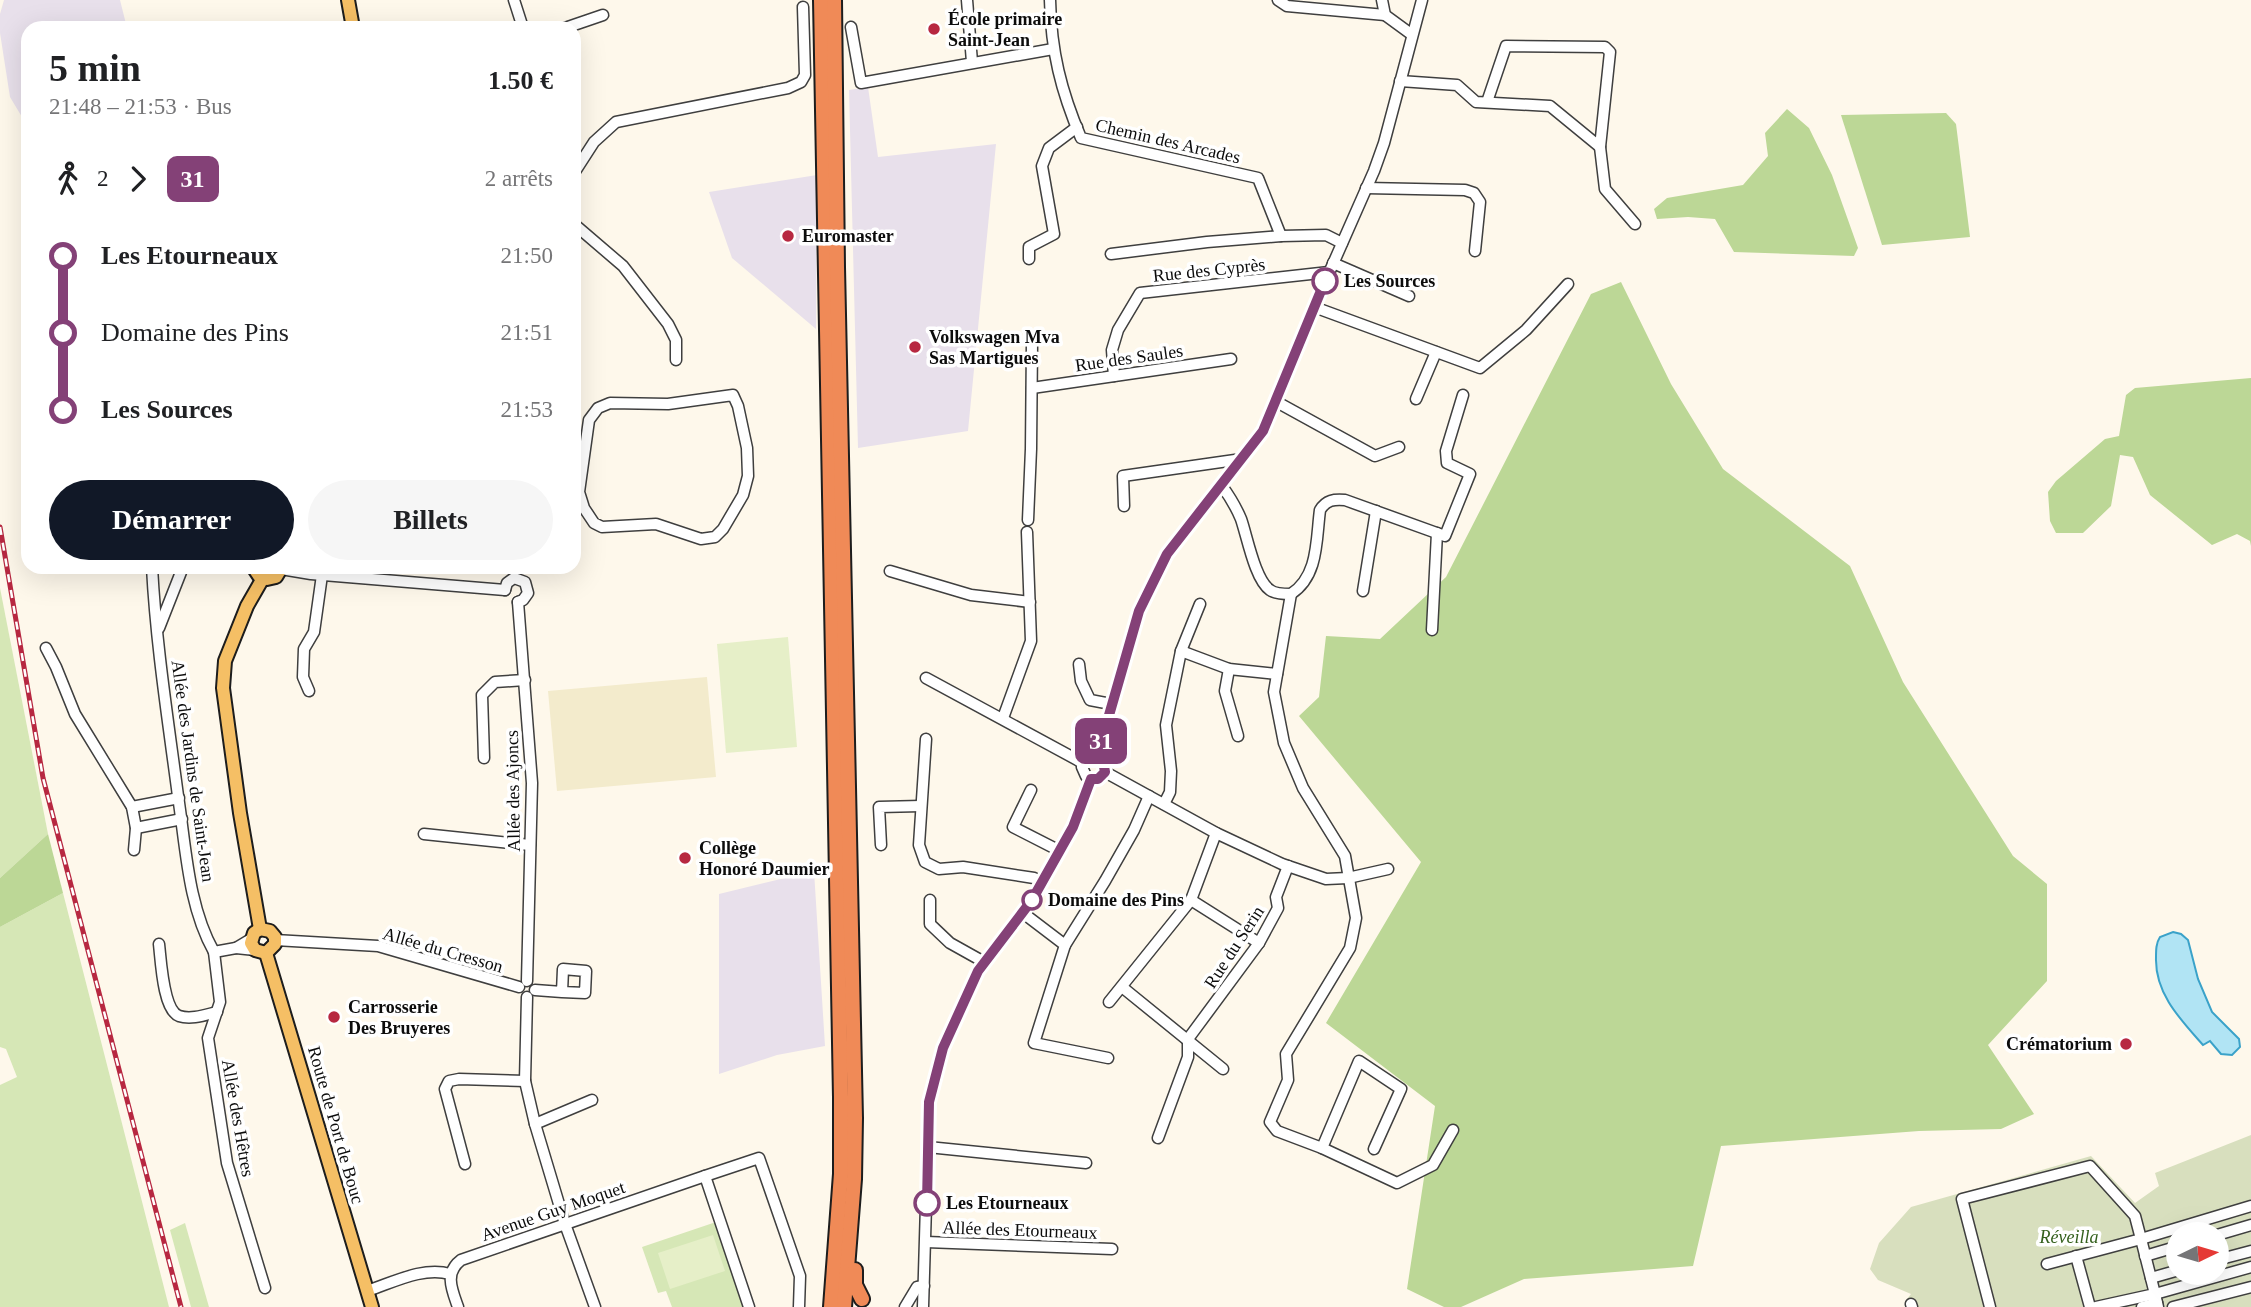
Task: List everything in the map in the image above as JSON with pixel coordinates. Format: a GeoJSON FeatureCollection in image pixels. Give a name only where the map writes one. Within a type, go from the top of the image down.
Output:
{"type":"FeatureCollection","features":[{"type":"Feature","properties":{"kind":"highway"},"geometry":{"type":"LineString","coordinates":[[821,0],[841,1097],[841,1174],[831,1307]]}},
{"type":"Feature","properties":{"kind":"highway"},"geometry":{"type":"LineString","coordinates":[[834,0],[837,295],[855,1118],[854,1179],[844,1307]]}},
{"type":"Feature","properties":{"kind":"highway"},"geometry":{"type":"LineString","coordinates":[[854,1179],[857,1199],[855,1285],[867,1303]]}},
{"type":"Feature","properties":{"kind":"main road"},"geometry":{"type":"LineString","coordinates":[[348,0],[352,21]]}},
{"type":"Feature","properties":{"kind":"main road"},"geometry":{"type":"LineString","coordinates":[[257,574],[263,578],[276,577],[278,574]]}},
{"type":"Feature","properties":{"kind":"main road","name":"Route de Port de Bouc"},"geometry":{"type":"LineString","coordinates":[[263,578],[247,606],[225,661],[223,688],[258,943],[372,1307]]}},
{"type":"Feature","properties":{"kind":"main road"},"geometry":{"type":"LineString","coordinates":[[270,931],[275,940],[273,948],[258,943],[270,931]]}},
{"type":"Feature","properties":{"kind":"street"},"geometry":{"type":"LineString","coordinates":[[514,0],[521,21]]}},
{"type":"Feature","properties":{"kind":"street"},"geometry":{"type":"LineString","coordinates":[[967,0],[972,62]]}},
{"type":"Feature","properties":{"kind":"street","name":"Chemin des Arcades"},"geometry":{"type":"LineString","coordinates":[[1050,0],[1053,49],[1066,100],[1082,138],[1258,178],[1281,236]]}},
{"type":"Feature","properties":{"kind":"street"},"geometry":{"type":"LineString","coordinates":[[1278,0],[1287,6],[1385,15],[1411,34]]}},
{"type":"Feature","properties":{"kind":"street"},"geometry":{"type":"LineString","coordinates":[[1382,0],[1385,15]]}},
{"type":"Feature","properties":{"kind":"street"},"geometry":{"type":"LineString","coordinates":[[1097,757],[1139,611],[1167,554],[1263,431],[1384,143],[1422,0]]}},
{"type":"Feature","properties":{"kind":"street"},"geometry":{"type":"LineString","coordinates":[[581,162],[594,142],[616,122],[788,88],[801,82],[805,75],[803,7]]}},
{"type":"Feature","properties":{"kind":"street"},"geometry":{"type":"LineString","coordinates":[[581,23],[603,15]]}},
{"type":"Feature","properties":{"kind":"street"},"geometry":{"type":"LineString","coordinates":[[851,27],[862,83],[1053,49]]}},
{"type":"Feature","properties":{"kind":"street"},"geometry":{"type":"LineString","coordinates":[[1487,102],[1506,46],[1605,47],[1610,52],[1600,147],[1605,188],[1635,224]]}},
{"type":"Feature","properties":{"kind":"street"},"geometry":{"type":"LineString","coordinates":[[1400,81],[1457,85],[1476,102],[1550,106],[1600,147]]}},
{"type":"Feature","properties":{"kind":"street"},"geometry":{"type":"LineString","coordinates":[[1028,259],[1029,247],[1054,234],[1042,166],[1049,148],[1077,127]]}},
{"type":"Feature","properties":{"kind":"street"},"geometry":{"type":"LineString","coordinates":[[1366,188],[1465,190],[1474,193],[1480,202],[1475,251]]}},
{"type":"Feature","properties":{"kind":"street"},"geometry":{"type":"LineString","coordinates":[[581,230],[623,266],[668,324],[676,340],[676,360]]}},
{"type":"Feature","properties":{"kind":"street"},"geometry":{"type":"LineString","coordinates":[[1111,254],[1281,236],[1326,235],[1342,243]]}},
{"type":"Feature","properties":{"kind":"street"},"geometry":{"type":"LineString","coordinates":[[1331,268],[1409,296]]}},
{"type":"Feature","properties":{"kind":"street","name":"Rue des Cyprès"},"geometry":{"type":"LineString","coordinates":[[1114,376],[1112,350],[1118,330],[1140,293],[1331,268]]}},
{"type":"Feature","properties":{"kind":"street"},"geometry":{"type":"LineString","coordinates":[[1314,307],[1480,368],[1527,330],[1568,284]]}},
{"type":"Feature","properties":{"kind":"street"},"geometry":{"type":"LineString","coordinates":[[1028,520],[1031,342]]}},
{"type":"Feature","properties":{"kind":"street"},"geometry":{"type":"LineString","coordinates":[[1416,399],[1436,352]]}},
{"type":"Feature","properties":{"kind":"street","name":"Rue des Saules"},"geometry":{"type":"LineString","coordinates":[[1031,388],[1231,359]]}},
{"type":"Feature","properties":{"kind":"street"},"geometry":{"type":"LineString","coordinates":[[581,468],[589,420],[598,408],[610,402],[668,404],[733,395],[738,405],[747,448],[748,476],[743,495],[723,529],[715,537],[701,539],[656,524],[602,527],[594,523],[581,501]]}},
{"type":"Feature","properties":{"kind":"street"},"geometry":{"type":"LineString","coordinates":[[1432,630],[1441,534],[1471,474],[1447,463],[1446,451],[1463,395]]}},
{"type":"Feature","properties":{"kind":"street"},"geometry":{"type":"LineString","coordinates":[[1275,401],[1376,456],[1399,447]]}},
{"type":"Feature","properties":{"kind":"street"},"geometry":{"type":"LineString","coordinates":[[1124,506],[1123,475],[1242,459]]}},
{"type":"Feature","properties":{"kind":"street"},"geometry":{"type":"LineString","coordinates":[[1222,486],[1237,510],[1261,579],[1270,591],[1291,594]]}},
{"type":"Feature","properties":{"kind":"street"},"geometry":{"type":"LineString","coordinates":[[1441,534],[1345,500],[1334,499],[1324,503],[1320,510],[1313,564],[1307,579],[1291,594],[1274,692],[1284,743],[1303,788],[1345,856],[1356,918],[1350,947],[1286,1054],[1288,1080],[1270,1122],[1277,1131],[1397,1182],[1433,1165],[1453,1130]]}},
{"type":"Feature","properties":{"kind":"street"},"geometry":{"type":"LineString","coordinates":[[1363,591],[1376,511]]}},
{"type":"Feature","properties":{"kind":"street"},"geometry":{"type":"LineString","coordinates":[[1003,718],[1031,641],[1027,532]]}},
{"type":"Feature","properties":{"kind":"street"},"geometry":{"type":"LineString","coordinates":[[890,570],[971,595],[1030,601]]}},
{"type":"Feature","properties":{"kind":"street","name":"Allée des Jardins de Saint-Jean"},"geometry":{"type":"LineString","coordinates":[[153,574],[181,819],[202,930],[214,952]]}},
{"type":"Feature","properties":{"kind":"street"},"geometry":{"type":"LineString","coordinates":[[158,630],[180,574]]}},
{"type":"Feature","properties":{"kind":"street"},"geometry":{"type":"LineString","coordinates":[[316,574],[505,590]]}},
{"type":"Feature","properties":{"kind":"street"},"geometry":{"type":"LineString","coordinates":[[309,691],[303,677],[304,649],[314,632],[322,575]]}},
{"type":"Feature","properties":{"kind":"street"},"geometry":{"type":"LineString","coordinates":[[516,578],[525,582],[528,589],[526,597],[518,602],[509,599],[505,590],[507,583],[516,578]]}},
{"type":"Feature","properties":{"kind":"street","name":"Allée des Ajoncs"},"geometry":{"type":"LineString","coordinates":[[518,602],[532,783],[523,984]]}},
{"type":"Feature","properties":{"kind":"street"},"geometry":{"type":"LineString","coordinates":[[1164,804],[1170,792],[1171,771],[1166,724],[1181,651],[1200,604]]}},
{"type":"Feature","properties":{"kind":"street"},"geometry":{"type":"LineString","coordinates":[[46,648],[75,714],[132,807],[136,828],[134,850]]}},
{"type":"Feature","properties":{"kind":"street"},"geometry":{"type":"LineString","coordinates":[[1181,651],[1229,669],[1277,674]]}},
{"type":"Feature","properties":{"kind":"street"},"geometry":{"type":"LineString","coordinates":[[1079,664],[1081,681],[1090,700],[1111,704]]}},
{"type":"Feature","properties":{"kind":"street"},"geometry":{"type":"LineString","coordinates":[[1229,669],[1225,691],[1238,736]]}},
{"type":"Feature","properties":{"kind":"street"},"geometry":{"type":"LineString","coordinates":[[926,678],[1083,763]]}},
{"type":"Feature","properties":{"kind":"street"},"geometry":{"type":"LineString","coordinates":[[484,758],[482,695],[495,682],[525,680]]}},
{"type":"Feature","properties":{"kind":"street"},"geometry":{"type":"LineString","coordinates":[[926,739],[919,845],[925,862],[939,869],[971,868],[1034,878],[1042,882]]}},
{"type":"Feature","properties":{"kind":"street"},"geometry":{"type":"LineString","coordinates":[[1083,763],[1091,757],[1097,757],[1103,761],[1105,772]]}},
{"type":"Feature","properties":{"kind":"street"},"geometry":{"type":"LineString","coordinates":[[1083,763],[1084,773],[1091,779],[1098,779],[1105,772]]}},
{"type":"Feature","properties":{"kind":"street"},"geometry":{"type":"LineString","coordinates":[[1105,772],[1216,833],[1288,866],[1326,879],[1348,878],[1388,869]]}},
{"type":"Feature","properties":{"kind":"street"},"geometry":{"type":"LineString","coordinates":[[923,1307],[929,1102],[943,1048],[978,971],[1023,913],[1060,851],[1073,827],[1091,779]]}},
{"type":"Feature","properties":{"kind":"street"},"geometry":{"type":"LineString","coordinates":[[1031,790],[1013,827],[1060,851]]}},
{"type":"Feature","properties":{"kind":"street"},"geometry":{"type":"LineString","coordinates":[[1108,1058],[1034,1042],[1065,945],[1134,830],[1149,796]]}},
{"type":"Feature","properties":{"kind":"street"},"geometry":{"type":"LineString","coordinates":[[132,807],[178,798]]}},
{"type":"Feature","properties":{"kind":"street"},"geometry":{"type":"LineString","coordinates":[[881,845],[879,807],[921,806]]}},
{"type":"Feature","properties":{"kind":"street"},"geometry":{"type":"LineString","coordinates":[[136,828],[181,819]]}},
{"type":"Feature","properties":{"kind":"street"},"geometry":{"type":"LineString","coordinates":[[1109,1002],[1191,900],[1216,833]]}},
{"type":"Feature","properties":{"kind":"street"},"geometry":{"type":"LineString","coordinates":[[424,834],[530,845]]}},
{"type":"Feature","properties":{"kind":"street","name":"Rue du Serin"},"geometry":{"type":"LineString","coordinates":[[1188,1039],[1259,943],[1278,908],[1276,897],[1288,866]]}},
{"type":"Feature","properties":{"kind":"street"},"geometry":{"type":"LineString","coordinates":[[930,900],[930,924],[950,943],[985,961]]}},
{"type":"Feature","properties":{"kind":"street"},"geometry":{"type":"LineString","coordinates":[[1191,900],[1259,943]]}},
{"type":"Feature","properties":{"kind":"street"},"geometry":{"type":"LineString","coordinates":[[1023,913],[1065,945]]}},
{"type":"Feature","properties":{"kind":"street","name":"Allée du Cresson"},"geometry":{"type":"LineString","coordinates":[[275,940],[377,946],[523,984]]}},
{"type":"Feature","properties":{"kind":"street"},"geometry":{"type":"LineString","coordinates":[[214,952],[258,943]]}},
{"type":"Feature","properties":{"kind":"street"},"geometry":{"type":"LineString","coordinates":[[159,944],[167,1002],[172,1012],[191,1017],[217,1012]]}},
{"type":"Feature","properties":{"kind":"street","name":"Allée des Hêtres"},"geometry":{"type":"LineString","coordinates":[[214,952],[220,1002],[208,1038],[227,1163],[265,1288]]}},
{"type":"Feature","properties":{"kind":"street"},"geometry":{"type":"LineString","coordinates":[[562,992],[531,993],[520,994],[523,984],[534,985],[531,993],[525,1081],[565,1224],[595,1307]]}},
{"type":"Feature","properties":{"kind":"street"},"geometry":{"type":"LineString","coordinates":[[1122,987],[1223,1069]]}},
{"type":"Feature","properties":{"kind":"street"},"geometry":{"type":"LineString","coordinates":[[1158,1138],[1188,1057],[1188,1039]]}},
{"type":"Feature","properties":{"kind":"street"},"geometry":{"type":"LineString","coordinates":[[1322,1148],[1359,1061],[1401,1088],[1374,1149]]}},
{"type":"Feature","properties":{"kind":"street"},"geometry":{"type":"LineString","coordinates":[[465,1164],[445,1089],[449,1081],[525,1081]]}},
{"type":"Feature","properties":{"kind":"street"},"geometry":{"type":"LineString","coordinates":[[535,1124],[592,1100]]}},
{"type":"Feature","properties":{"kind":"street"},"geometry":{"type":"LineString","coordinates":[[928,1147],[1086,1163]]}},
{"type":"Feature","properties":{"kind":"street","name":"Avenue Guy Moquet"},"geometry":{"type":"LineString","coordinates":[[450,1274],[454,1265],[461,1260],[759,1158],[800,1276],[799,1307]]}},
{"type":"Feature","properties":{"kind":"street"},"geometry":{"type":"LineString","coordinates":[[1990,1307],[1962,1199],[2090,1166],[2135,1216],[2156,1302]]}},
{"type":"Feature","properties":{"kind":"street"},"geometry":{"type":"LineString","coordinates":[[705,1176],[749,1307]]}},
{"type":"Feature","properties":{"kind":"street"},"geometry":{"type":"LineString","coordinates":[[2047,1264],[2251,1206]]}},
{"type":"Feature","properties":{"kind":"street"},"geometry":{"type":"LineString","coordinates":[[2230,1231],[2251,1225]]}},
{"type":"Feature","properties":{"kind":"street","name":"Allée des Etourneaux"},"geometry":{"type":"LineString","coordinates":[[926,1242],[1112,1249]]}},
{"type":"Feature","properties":{"kind":"street"},"geometry":{"type":"LineString","coordinates":[[2146,1256],[2166,1250]]}},
{"type":"Feature","properties":{"kind":"street"},"geometry":{"type":"LineString","coordinates":[[2230,1257],[2251,1251]]}},
{"type":"Feature","properties":{"kind":"street"},"geometry":{"type":"LineString","coordinates":[[2076,1256],[2090,1307]]}},
{"type":"Feature","properties":{"kind":"street"},"geometry":{"type":"LineString","coordinates":[[2142,1307],[2251,1267]]}},
{"type":"Feature","properties":{"kind":"street"},"geometry":{"type":"LineString","coordinates":[[367,1291],[424,1272],[441,1272],[450,1274],[458,1307]]}},
{"type":"Feature","properties":{"kind":"street"},"geometry":{"type":"LineString","coordinates":[[2151,1278],[2166,1274]]}},
{"type":"Feature","properties":{"kind":"street"},"geometry":{"type":"LineString","coordinates":[[905,1307],[917,1287],[924,1286]]}},
{"type":"Feature","properties":{"kind":"street"},"geometry":{"type":"LineString","coordinates":[[2173,1307],[2251,1287]]}},
{"type":"Feature","properties":{"kind":"street"},"geometry":{"type":"LineString","coordinates":[[2096,1307],[2156,1302]]}},
{"type":"Feature","properties":{"kind":"shaded area"},"geometry":{"type":"Polygon","coordinates":[[[4,0],[120,0],[125,21],[21,21],[21,115],[10,97],[0,33],[0,14],[4,0]]]}},
{"type":"Feature","properties":{"kind":"shaded area"},"geometry":{"type":"Polygon","coordinates":[[[868,87],[878,157],[996,144],[968,431],[858,448],[849,90],[868,87]]]}},
{"type":"Feature","properties":{"kind":"shaded area"},"geometry":{"type":"Polygon","coordinates":[[[817,175],[816,329],[732,258],[709,192],[817,175]]]}},
{"type":"Feature","properties":{"kind":"shaded area"},"geometry":{"type":"Polygon","coordinates":[[[707,677],[716,777],[557,791],[548,691],[707,677]]]}},
{"type":"Feature","properties":{"kind":"shaded area"},"geometry":{"type":"Polygon","coordinates":[[[814,871],[825,1046],[777,1055],[719,1074],[719,894],[814,871]]]}},
{"type":"Feature","properties":{"kind":"green space"},"geometry":{"type":"Polygon","coordinates":[[[1787,109],[1809,128],[1832,175],[1858,248],[1854,256],[1734,252],[1715,219],[1657,219],[1654,209],[1667,198],[1743,185],[1768,156],[1765,133],[1787,109]]]}},
{"type":"Feature","properties":{"kind":"green space"},"geometry":{"type":"Polygon","coordinates":[[[1946,113],[1956,124],[1970,237],[1882,245],[1841,115],[1946,113]]]}},
{"type":"Feature","properties":{"kind":"green space"},"geometry":{"type":"Polygon","coordinates":[[[1621,282],[1671,384],[1723,469],[1850,566],[1903,682],[2013,856],[2047,884],[2047,981],[1988,1045],[2034,1114],[2001,1129],[1919,1131],[1721,1146],[1693,1266],[1524,1279],[1461,1307],[1444,1307],[1407,1289],[1435,1106],[1326,1023],[1421,862],[1299,716],[1319,697],[1326,636],[1380,639],[1446,577],[1591,294],[1621,282]]]}},
{"type":"Feature","properties":{"kind":"green space"},"geometry":{"type":"Polygon","coordinates":[[[2251,378],[2251,546],[2250,541],[2237,534],[2212,545],[2150,495],[2133,457],[2120,455],[2111,506],[2083,533],[2056,533],[2050,521],[2048,492],[2056,481],[2105,439],[2119,436],[2126,395],[2135,388],[2251,378]]]}},
{"type":"Feature","properties":{"kind":"green space"},"geometry":{"type":"Polygon","coordinates":[[[0,588],[48,834],[0,878],[0,588]]]}},
{"type":"Feature","properties":{"kind":"green space"},"geometry":{"type":"Polygon","coordinates":[[[788,637],[797,747],[726,753],[717,644],[788,637]]]}},
{"type":"Feature","properties":{"kind":"green space"},"geometry":{"type":"Polygon","coordinates":[[[48,834],[63,893],[0,927],[0,878],[48,834]]]}},
{"type":"Feature","properties":{"kind":"green space"},"geometry":{"type":"Polygon","coordinates":[[[63,893],[169,1307],[0,1307],[0,1085],[17,1077],[6,1049],[0,1047],[0,927],[63,893]]]}},
{"type":"Feature","properties":{"kind":"green space","name":"Réveilla"},"geometry":{"type":"Polygon","coordinates":[[[2251,1135],[2251,1307],[1909,1307],[1907,1299],[1911,1294],[1878,1280],[1870,1269],[1879,1243],[1911,1207],[2091,1156],[2135,1203],[2159,1186],[2155,1173],[2251,1135]]]}},
{"type":"Feature","properties":{"kind":"green space"},"geometry":{"type":"Polygon","coordinates":[[[716,1222],[745,1307],[672,1307],[666,1291],[658,1293],[642,1247],[716,1222]]]}},
{"type":"Feature","properties":{"kind":"green space"},"geometry":{"type":"Polygon","coordinates":[[[185,1223],[209,1307],[191,1307],[170,1230],[185,1223]]]}},
{"type":"Feature","properties":{"kind":"green space"},"geometry":{"type":"Polygon","coordinates":[[[713,1235],[725,1271],[670,1289],[658,1253],[713,1235]]]}},
{"type":"Feature","properties":{"kind":"water"},"geometry":{"type":"Polygon","coordinates":[[[2173,932],[2188,940],[2198,979],[2212,1012],[2239,1039],[2240,1047],[2232,1055],[2221,1054],[2210,1041],[2203,1045],[2178,1016],[2165,995],[2157,971],[2156,947],[2160,937],[2173,932]]]}},
{"type":"Feature","properties":{"kind":"railway"},"geometry":{"type":"LineString","coordinates":[[0,527],[43,778],[181,1307]]}},
{"type":"Feature","properties":{"kind":"bus line","name":"31"},"geometry":{"type":"LineString","coordinates":[[927,1203],[929,1102],[943,1048],[978,971],[1032,900],[1073,827],[1091,779],[1098,779],[1105,772],[1103,761],[1097,757],[1139,611],[1167,554],[1263,431],[1325,281]]}},
{"type":"Feature","properties":{"kind":"place","name":"École primaire Saint-Jean"},"geometry":{"type":"Point","coordinates":[934,29]}},
{"type":"Feature","properties":{"kind":"place","name":"Euromaster"},"geometry":{"type":"Point","coordinates":[788,236]}},
{"type":"Feature","properties":{"kind":"place","name":"Les Sources"},"geometry":{"type":"Point","coordinates":[1325,281]}},
{"type":"Feature","properties":{"kind":"place","name":"Volkswagen Mva Sas Martigues"},"geometry":{"type":"Point","coordinates":[915,347]}},
{"type":"Feature","properties":{"kind":"place","name":"Collège Honoré Daumier"},"geometry":{"type":"Point","coordinates":[685,858]}},
{"type":"Feature","properties":{"kind":"place","name":"Domaine des Pins"},"geometry":{"type":"Point","coordinates":[1032,900]}},
{"type":"Feature","properties":{"kind":"place","name":"Carrosserie Des Bruyeres"},"geometry":{"type":"Point","coordinates":[334,1017]}},
{"type":"Feature","properties":{"kind":"place","name":"Crématorium"},"geometry":{"type":"Point","coordinates":[2126,1044]}},
{"type":"Feature","properties":{"kind":"place","name":"Les Etourneaux"},"geometry":{"type":"Point","coordinates":[927,1203]}}]}
